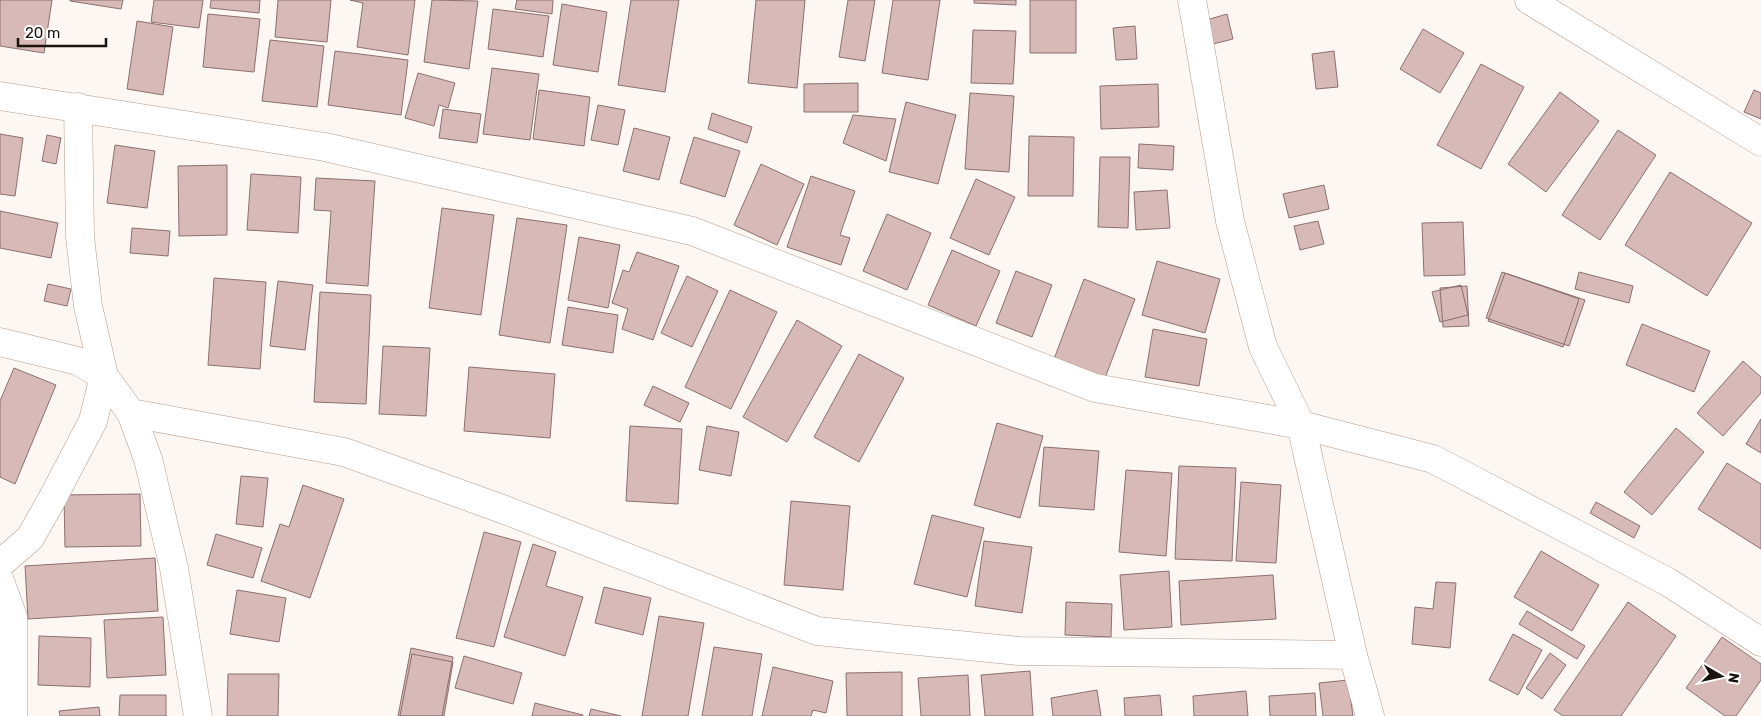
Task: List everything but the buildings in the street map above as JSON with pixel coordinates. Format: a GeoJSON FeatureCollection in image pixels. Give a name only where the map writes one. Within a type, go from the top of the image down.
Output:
{"type":"FeatureCollection","features":[{"type":"Feature","properties":{"kind":"street"},"geometry":{"type":"LineString","coordinates":[[1192,0],[1230,221],[1263,347],[1301,424],[1353,655],[1370,716]]}},
{"type":"Feature","properties":{"kind":"street"},"geometry":{"type":"LineString","coordinates":[[1529,0],[1761,142]]}},
{"type":"Feature","properties":{"kind":"street"},"geometry":{"type":"LineString","coordinates":[[0,96],[325,147],[692,231],[1095,388],[1301,424],[1433,459],[1668,582],[1761,642]]}},
{"type":"Feature","properties":{"kind":"street"},"geometry":{"type":"LineString","coordinates":[[78,107],[80,238],[88,306],[104,376],[131,413],[148,459],[174,568],[198,716]]}},
{"type":"Feature","properties":{"kind":"street"},"geometry":{"type":"LineString","coordinates":[[0,342],[78,361],[104,376]]}},
{"type":"Feature","properties":{"kind":"street"},"geometry":{"type":"LineString","coordinates":[[0,564],[30,538],[51,501],[94,421],[104,376]]}},
{"type":"Feature","properties":{"kind":"street"},"geometry":{"type":"LineString","coordinates":[[131,413],[344,452],[505,510],[817,631],[1020,651],[1353,655]]}},
{"type":"Feature","properties":{"kind":"street"},"geometry":{"type":"LineString","coordinates":[[0,582],[13,616],[13,716]]}}]}
